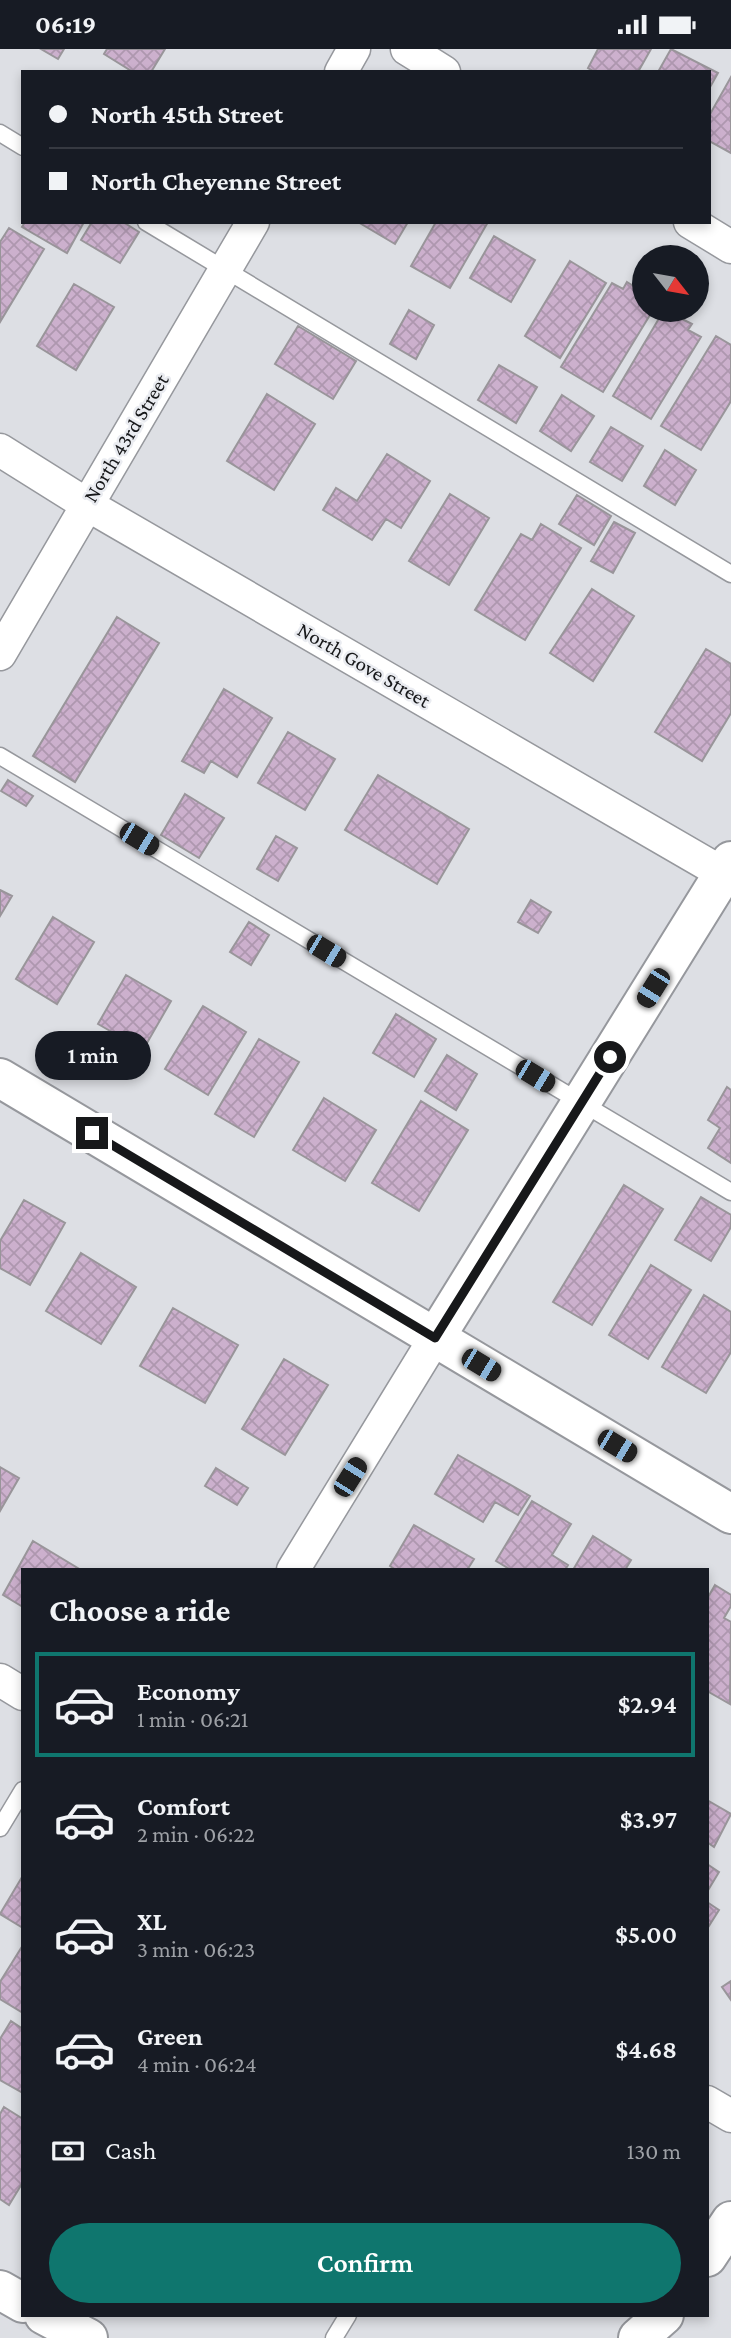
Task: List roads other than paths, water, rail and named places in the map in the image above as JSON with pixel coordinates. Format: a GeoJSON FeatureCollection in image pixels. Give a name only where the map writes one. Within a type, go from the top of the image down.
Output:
{"type":"FeatureCollection","features":[{"type":"Feature","properties":{"kind":"street"},"geometry":{"type":"LineString","coordinates":[[342,70],[354,49]]}},
{"type":"Feature","properties":{"kind":"street"},"geometry":{"type":"LineString","coordinates":[[407,49],[441,70]]}},
{"type":"Feature","properties":{"kind":"street","name":"North 43rd Street"},"geometry":{"type":"LineString","coordinates":[[0,654],[252,224]]}},
{"type":"Feature","properties":{"kind":"street"},"geometry":{"type":"LineString","coordinates":[[693,224],[731,247]]}},
{"type":"Feature","properties":{"kind":"street","name":"North Gove Street"},"geometry":{"type":"LineString","coordinates":[[0,450],[86,504],[729,871]]}},
{"type":"Feature","properties":{"kind":"street"},"geometry":{"type":"LineString","coordinates":[[294,1568],[581,1103],[729,871]]}},
{"type":"Feature","properties":{"kind":"street"},"geometry":{"type":"LineString","coordinates":[[0,1079],[731,1514]]}},
{"type":"Feature","properties":{"kind":"street"},"geometry":{"type":"LineString","coordinates":[[0,1680],[21,1693]]}},
{"type":"Feature","properties":{"kind":"street"},"geometry":{"type":"LineString","coordinates":[[709,2103],[731,2116]]}},
{"type":"Feature","properties":{"kind":"street"},"geometry":{"type":"LineString","coordinates":[[709,2254],[731,2221]]}},
{"type":"Feature","properties":{"kind":"street"},"geometry":{"type":"LineString","coordinates":[[0,2290],[21,2302]]}},
{"type":"Feature","properties":{"kind":"street"},"geometry":{"type":"LineString","coordinates":[[48,2317],[88,2338]]}},
{"type":"Feature","properties":{"kind":"street"},"geometry":{"type":"LineString","coordinates":[[638,2338],[662,2317]]}},
{"type":"Feature","properties":{"kind":"lane"},"geometry":{"type":"LineString","coordinates":[[0,133],[21,146]]}},
{"type":"Feature","properties":{"kind":"lane"},"geometry":{"type":"LineString","coordinates":[[149,224],[731,574]]}},
{"type":"Feature","properties":{"kind":"lane"},"geometry":{"type":"LineString","coordinates":[[0,756],[731,1192]]}},
{"type":"Feature","properties":{"kind":"lane"},"geometry":{"type":"LineString","coordinates":[[0,1828],[21,1793]]}},
{"type":"Feature","properties":{"kind":"lane"},"geometry":{"type":"LineString","coordinates":[[334,2338],[347,2317]]}}]}
